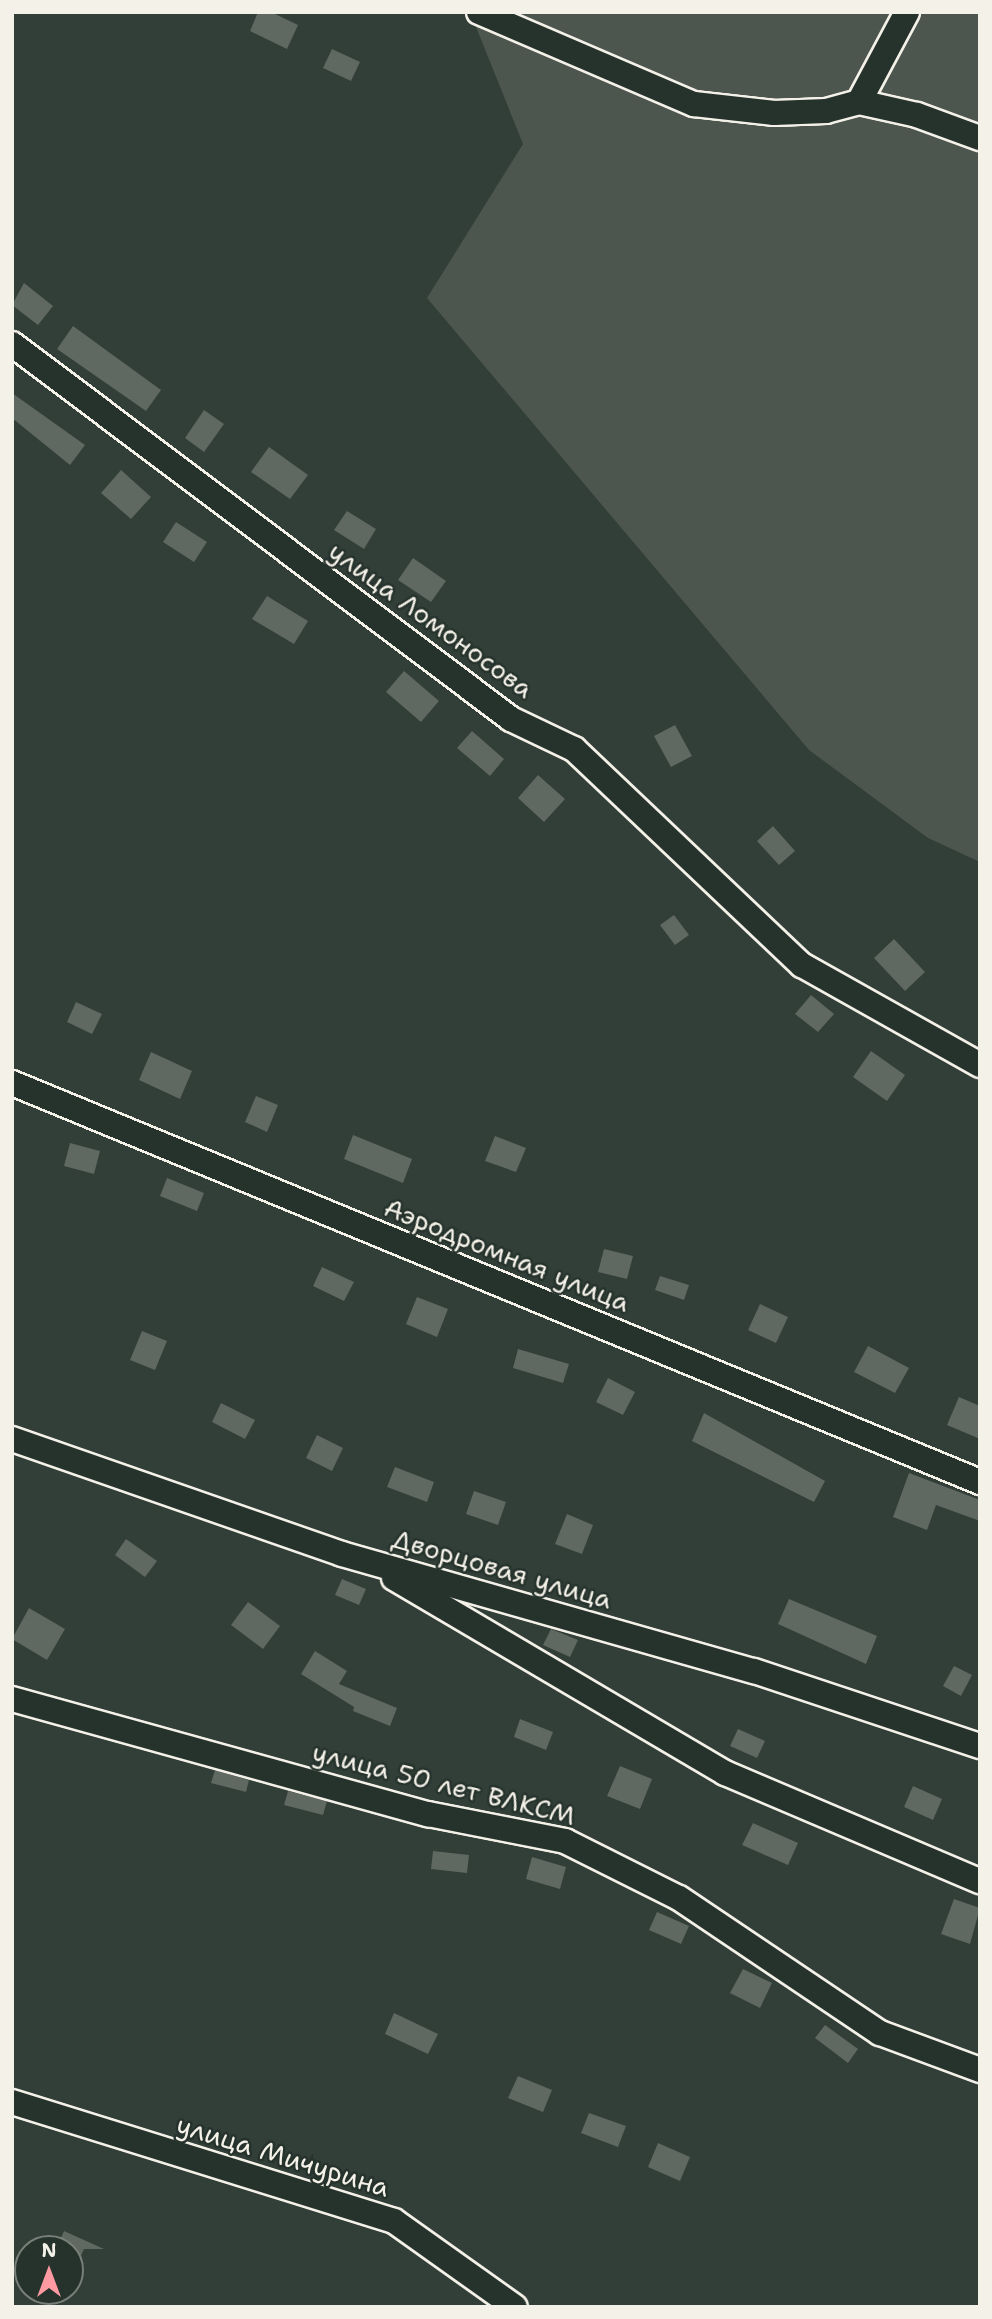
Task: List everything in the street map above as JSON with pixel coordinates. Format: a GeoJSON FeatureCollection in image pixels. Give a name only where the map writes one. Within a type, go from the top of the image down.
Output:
{"type":"FeatureCollection","features":[{"type":"Feature","properties":{"kind":"street"},"geometry":{"type":"LineString","coordinates":[[479,12],[694,104],[774,113],[826,111],[859,102],[917,115],[980,138]]}},
{"type":"Feature","properties":{"kind":"street"},"geometry":{"type":"LineString","coordinates":[[859,102],[907,12]]}},
{"type":"Feature","properties":{"kind":"street","name":"улица Ломоносова"},"geometry":{"type":"LineString","coordinates":[[12,344],[511,719],[574,749],[802,965],[980,1065]]}},
{"type":"Feature","properties":{"kind":"street","name":"Аэродромная улица"},"geometry":{"type":"LineString","coordinates":[[12,1083],[980,1482]]}},
{"type":"Feature","properties":{"kind":"street","name":"Дворцовая улица"},"geometry":{"type":"LineString","coordinates":[[12,1439],[364,1561],[754,1671],[980,1746]]}},
{"type":"Feature","properties":{"kind":"street"},"geometry":{"type":"LineString","coordinates":[[364,1561],[725,1773],[980,1881]]}},
{"type":"Feature","properties":{"kind":"street","name":"улица 50 лет ВЛКСМ"},"geometry":{"type":"LineString","coordinates":[[12,1699],[428,1814],[565,1841],[679,1898],[880,2034],[980,2070]]}},
{"type":"Feature","properties":{"kind":"street","name":"улица Мичурина"},"geometry":{"type":"LineString","coordinates":[[12,2102],[394,2221],[515,2307]]}},
{"type":"Feature","properties":{"kind":"shaded area"},"geometry":{"type":"Polygon","coordinates":[[[470,12],[980,12],[980,862],[928,838],[809,750],[427,298],[523,144],[470,12]]]}},
{"type":"Feature","properties":{"kind":"building"},"geometry":{"type":"Polygon","coordinates":[[[258,12],[271,12],[298,25],[287,49],[250,31],[258,12]]]}},
{"type":"Feature","properties":{"kind":"building"},"geometry":{"type":"Polygon","coordinates":[[[332,49],[360,62],[351,81],[323,68],[332,49]]]}},
{"type":"Feature","properties":{"kind":"building"},"geometry":{"type":"Polygon","coordinates":[[[24,283],[53,306],[38,325],[12,305],[24,283]]]}},
{"type":"Feature","properties":{"kind":"building"},"geometry":{"type":"Polygon","coordinates":[[[73,326],[161,390],[146,411],[57,349],[73,326]]]}},
{"type":"Feature","properties":{"kind":"building"},"geometry":{"type":"Polygon","coordinates":[[[12,393],[85,445],[70,465],[12,418],[12,393]]]}},
{"type":"Feature","properties":{"kind":"building"},"geometry":{"type":"Polygon","coordinates":[[[204,410],[224,424],[204,452],[185,438],[204,410]]]}},
{"type":"Feature","properties":{"kind":"building"},"geometry":{"type":"Polygon","coordinates":[[[269,447],[308,475],[290,499],[251,472],[269,447]]]}},
{"type":"Feature","properties":{"kind":"building"},"geometry":{"type":"Polygon","coordinates":[[[121,470],[151,497],[131,519],[101,493],[121,470]]]}},
{"type":"Feature","properties":{"kind":"building"},"geometry":{"type":"Polygon","coordinates":[[[347,511],[376,529],[364,549],[334,530],[347,511]]]}},
{"type":"Feature","properties":{"kind":"building"},"geometry":{"type":"Polygon","coordinates":[[[176,522],[207,542],[194,562],[163,542],[176,522]]]}},
{"type":"Feature","properties":{"kind":"building"},"geometry":{"type":"Polygon","coordinates":[[[413,558],[446,581],[431,602],[398,580],[413,558]]]}},
{"type":"Feature","properties":{"kind":"building"},"geometry":{"type":"Polygon","coordinates":[[[267,596],[308,621],[294,644],[252,619],[267,596]]]}},
{"type":"Feature","properties":{"kind":"building"},"geometry":{"type":"Polygon","coordinates":[[[404,671],[439,701],[421,722],[386,692],[404,671]]]}},
{"type":"Feature","properties":{"kind":"building"},"geometry":{"type":"Polygon","coordinates":[[[675,725],[692,756],[671,767],[654,736],[675,725]]]}},
{"type":"Feature","properties":{"kind":"building"},"geometry":{"type":"Polygon","coordinates":[[[472,731],[504,759],[490,776],[457,748],[472,731]]]}},
{"type":"Feature","properties":{"kind":"building"},"geometry":{"type":"Polygon","coordinates":[[[538,775],[565,799],[544,822],[518,798],[538,775]]]}},
{"type":"Feature","properties":{"kind":"building"},"geometry":{"type":"Polygon","coordinates":[[[773,826],[795,851],[779,865],[757,841],[773,826]]]}},
{"type":"Feature","properties":{"kind":"building"},"geometry":{"type":"Polygon","coordinates":[[[674,915],[689,935],[675,945],[660,925],[674,915]]]}},
{"type":"Feature","properties":{"kind":"building"},"geometry":{"type":"Polygon","coordinates":[[[894,939],[925,972],[905,991],[874,958],[894,939]]]}},
{"type":"Feature","properties":{"kind":"building"},"geometry":{"type":"Polygon","coordinates":[[[811,995],[834,1014],[818,1032],[795,1014],[811,995]]]}},
{"type":"Feature","properties":{"kind":"building"},"geometry":{"type":"Polygon","coordinates":[[[76,1002],[102,1014],[92,1034],[67,1022],[76,1002]]]}},
{"type":"Feature","properties":{"kind":"building"},"geometry":{"type":"Polygon","coordinates":[[[871,1051],[905,1075],[887,1101],[853,1077],[871,1051]]]}},
{"type":"Feature","properties":{"kind":"building"},"geometry":{"type":"Polygon","coordinates":[[[151,1052],[192,1071],[180,1099],[139,1080],[151,1052]]]}},
{"type":"Feature","properties":{"kind":"building"},"geometry":{"type":"Polygon","coordinates":[[[256,1096],[278,1105],[267,1132],[245,1122],[256,1096]]]}},
{"type":"Feature","properties":{"kind":"building"},"geometry":{"type":"Polygon","coordinates":[[[353,1135],[412,1159],[403,1183],[344,1159],[353,1135]]]}},
{"type":"Feature","properties":{"kind":"building"},"geometry":{"type":"Polygon","coordinates":[[[495,1136],[526,1148],[516,1172],[485,1161],[495,1136]]]}},
{"type":"Feature","properties":{"kind":"building"},"geometry":{"type":"Polygon","coordinates":[[[70,1143],[100,1151],[94,1174],[64,1166],[70,1143]]]}},
{"type":"Feature","properties":{"kind":"building"},"geometry":{"type":"Polygon","coordinates":[[[167,1178],[204,1193],[197,1211],[160,1196],[167,1178]]]}},
{"type":"Feature","properties":{"kind":"building"},"geometry":{"type":"Polygon","coordinates":[[[604,1249],[633,1256],[627,1279],[598,1272],[604,1249]]]}},
{"type":"Feature","properties":{"kind":"building"},"geometry":{"type":"Polygon","coordinates":[[[322,1267],[354,1282],[344,1301],[313,1286],[322,1267]]]}},
{"type":"Feature","properties":{"kind":"building"},"geometry":{"type":"Polygon","coordinates":[[[660,1276],[689,1285],[684,1300],[655,1290],[660,1276]]]}},
{"type":"Feature","properties":{"kind":"building"},"geometry":{"type":"Polygon","coordinates":[[[417,1297],[448,1309],[437,1337],[406,1324],[417,1297]]]}},
{"type":"Feature","properties":{"kind":"building"},"geometry":{"type":"Polygon","coordinates":[[[760,1304],[788,1317],[776,1343],[748,1330],[760,1304]]]}},
{"type":"Feature","properties":{"kind":"building"},"geometry":{"type":"Polygon","coordinates":[[[142,1331],[167,1341],[155,1370],[130,1360],[142,1331]]]}},
{"type":"Feature","properties":{"kind":"building"},"geometry":{"type":"Polygon","coordinates":[[[868,1346],[909,1368],[895,1393],[854,1372],[868,1346]]]}},
{"type":"Feature","properties":{"kind":"building"},"geometry":{"type":"Polygon","coordinates":[[[518,1349],[569,1364],[563,1383],[513,1368],[518,1349]]]}},
{"type":"Feature","properties":{"kind":"building"},"geometry":{"type":"Polygon","coordinates":[[[608,1378],[635,1392],[623,1415],[596,1402],[608,1378]]]}},
{"type":"Feature","properties":{"kind":"building"},"geometry":{"type":"Polygon","coordinates":[[[959,1397],[980,1406],[980,1439],[947,1425],[959,1397]]]}},
{"type":"Feature","properties":{"kind":"building"},"geometry":{"type":"Polygon","coordinates":[[[221,1403],[255,1420],[245,1439],[212,1422],[221,1403]]]}},
{"type":"Feature","properties":{"kind":"building"},"geometry":{"type":"Polygon","coordinates":[[[704,1413],[825,1481],[814,1502],[692,1441],[704,1413]]]}},
{"type":"Feature","properties":{"kind":"building"},"geometry":{"type":"Polygon","coordinates":[[[317,1435],[343,1448],[332,1471],[306,1458],[317,1435]]]}},
{"type":"Feature","properties":{"kind":"building"},"geometry":{"type":"Polygon","coordinates":[[[395,1467],[434,1482],[427,1502],[387,1487],[395,1467]]]}},
{"type":"Feature","properties":{"kind":"building"},"geometry":{"type":"Polygon","coordinates":[[[909,1473],[980,1500],[980,1521],[936,1505],[927,1530],[893,1517],[909,1473]]]}},
{"type":"Feature","properties":{"kind":"building"},"geometry":{"type":"Polygon","coordinates":[[[474,1491],[506,1502],[498,1525],[466,1514],[474,1491]]]}},
{"type":"Feature","properties":{"kind":"building"},"geometry":{"type":"Polygon","coordinates":[[[567,1514],[593,1525],[582,1554],[555,1544],[567,1514]]]}},
{"type":"Feature","properties":{"kind":"building"},"geometry":{"type":"Polygon","coordinates":[[[126,1539],[157,1561],[145,1577],[115,1555],[126,1539]]]}},
{"type":"Feature","properties":{"kind":"building"},"geometry":{"type":"Polygon","coordinates":[[[342,1579],[366,1589],[359,1605],[335,1595],[342,1579]]]}},
{"type":"Feature","properties":{"kind":"building"},"geometry":{"type":"Polygon","coordinates":[[[789,1599],[877,1636],[866,1664],[778,1624],[789,1599]]]}},
{"type":"Feature","properties":{"kind":"building"},"geometry":{"type":"Polygon","coordinates":[[[248,1602],[280,1626],[263,1649],[231,1625],[248,1602]]]}},
{"type":"Feature","properties":{"kind":"building"},"geometry":{"type":"Polygon","coordinates":[[[29,1608],[65,1629],[47,1660],[12,1639],[29,1608]]]}},
{"type":"Feature","properties":{"kind":"building"},"geometry":{"type":"Polygon","coordinates":[[[551,1629],[578,1640],[570,1657],[543,1645],[551,1629]]]}},
{"type":"Feature","properties":{"kind":"building"},"geometry":{"type":"Polygon","coordinates":[[[315,1651],[347,1671],[339,1684],[397,1708],[390,1726],[353,1711],[354,1707],[301,1674],[315,1651]]]}},
{"type":"Feature","properties":{"kind":"building"},"geometry":{"type":"Polygon","coordinates":[[[954,1666],[972,1675],[961,1696],[943,1686],[954,1666]]]}},
{"type":"Feature","properties":{"kind":"building"},"geometry":{"type":"Polygon","coordinates":[[[520,1719],[553,1732],[546,1750],[514,1737],[520,1719]]]}},
{"type":"Feature","properties":{"kind":"building"},"geometry":{"type":"Polygon","coordinates":[[[738,1729],[765,1741],[757,1758],[730,1746],[738,1729]]]}},
{"type":"Feature","properties":{"kind":"building"},"geometry":{"type":"Polygon","coordinates":[[[620,1766],[652,1779],[640,1809],[607,1796],[620,1766]]]}},
{"type":"Feature","properties":{"kind":"building"},"geometry":{"type":"Polygon","coordinates":[[[215,1770],[249,1780],[246,1792],[211,1783],[215,1770]]]}},
{"type":"Feature","properties":{"kind":"building"},"geometry":{"type":"Polygon","coordinates":[[[913,1786],[942,1799],[933,1820],[904,1807],[913,1786]]]}},
{"type":"Feature","properties":{"kind":"building"},"geometry":{"type":"Polygon","coordinates":[[[288,1791],[327,1801],[323,1815],[284,1805],[288,1791]]]}},
{"type":"Feature","properties":{"kind":"building"},"geometry":{"type":"Polygon","coordinates":[[[753,1823],[798,1843],[788,1865],[742,1845],[753,1823]]]}},
{"type":"Feature","properties":{"kind":"building"},"geometry":{"type":"Polygon","coordinates":[[[433,1851],[469,1855],[467,1873],[431,1869],[433,1851]]]}},
{"type":"Feature","properties":{"kind":"building"},"geometry":{"type":"Polygon","coordinates":[[[532,1857],[566,1867],[560,1889],[526,1879],[532,1857]]]}},
{"type":"Feature","properties":{"kind":"building"},"geometry":{"type":"Polygon","coordinates":[[[954,1899],[980,1908],[970,1944],[941,1934],[954,1899]]]}},
{"type":"Feature","properties":{"kind":"building"},"geometry":{"type":"Polygon","coordinates":[[[657,1912],[689,1926],[681,1944],[649,1930],[657,1912]]]}},
{"type":"Feature","properties":{"kind":"building"},"geometry":{"type":"Polygon","coordinates":[[[743,1969],[772,1983],[760,2008],[730,1993],[743,1969]]]}},
{"type":"Feature","properties":{"kind":"building"},"geometry":{"type":"Polygon","coordinates":[[[394,2013],[438,2034],[428,2054],[385,2034],[394,2013]]]}},
{"type":"Feature","properties":{"kind":"building"},"geometry":{"type":"Polygon","coordinates":[[[825,2025],[858,2049],[848,2063],[815,2038],[825,2025]]]}},
{"type":"Feature","properties":{"kind":"building"},"geometry":{"type":"Polygon","coordinates":[[[518,2076],[552,2090],[543,2112],[508,2098],[518,2076]]]}},
{"type":"Feature","properties":{"kind":"building"},"geometry":{"type":"Polygon","coordinates":[[[589,2113],[626,2126],[618,2147],[581,2133],[589,2113]]]}},
{"type":"Feature","properties":{"kind":"building"},"geometry":{"type":"Polygon","coordinates":[[[658,2143],[690,2157],[680,2181],[648,2167],[658,2143]]]}},
{"type":"Feature","properties":{"kind":"building"},"geometry":{"type":"Polygon","coordinates":[[[84,2240],[104,2249],[84,2249],[84,2240]]]}}]}
